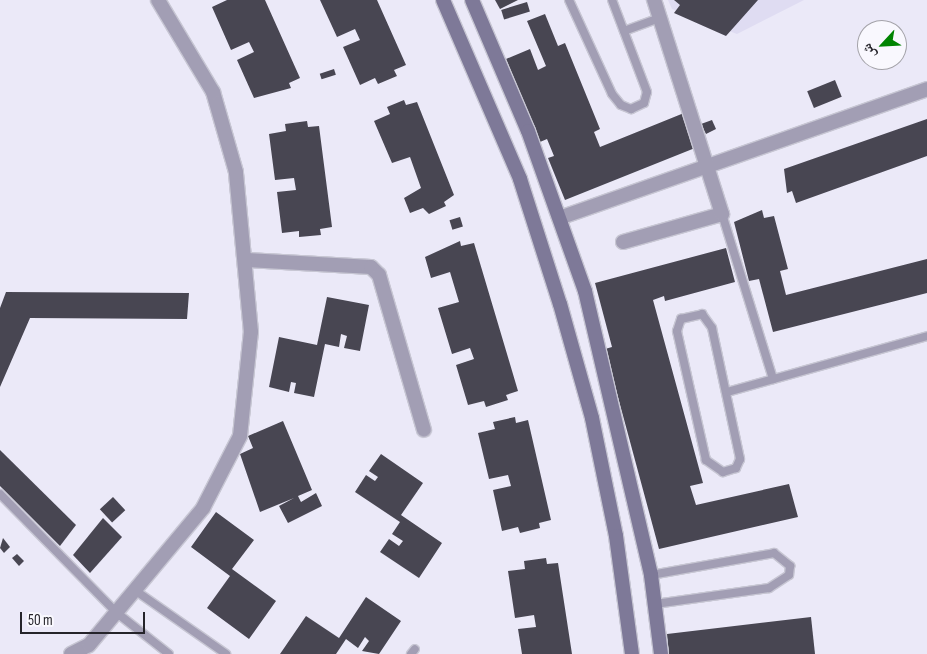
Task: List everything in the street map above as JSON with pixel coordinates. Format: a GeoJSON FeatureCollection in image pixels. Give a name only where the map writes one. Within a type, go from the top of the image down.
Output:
{"type":"FeatureCollection","features":[{"type":"Feature","properties":{"kind":"main road"},"geometry":{"type":"LineString","coordinates":[[442,0],[520,179],[560,304],[592,418],[612,518],[632,654]]}},
{"type":"Feature","properties":{"kind":"main road"},"geometry":{"type":"LineString","coordinates":[[472,0],[562,217],[617,419],[651,575],[661,654]]}},
{"type":"Feature","properties":{"kind":"street"},"geometry":{"type":"LineString","coordinates":[[71,654],[89,645],[136,591],[203,508],[240,436],[251,332],[248,260],[236,172],[213,92],[158,0]]}},
{"type":"Feature","properties":{"kind":"street"},"geometry":{"type":"LineString","coordinates":[[623,242],[722,214],[662,17],[654,0]]}},
{"type":"Feature","properties":{"kind":"street"},"geometry":{"type":"LineString","coordinates":[[562,217],[707,164],[927,89]]}},
{"type":"Feature","properties":{"kind":"street"},"geometry":{"type":"LineString","coordinates":[[248,260],[372,267],[379,275],[424,430]]}},
{"type":"Feature","properties":{"kind":"lane"},"geometry":{"type":"LineString","coordinates":[[569,0],[612,94],[621,105],[631,109],[644,103],[647,92],[612,0]]}},
{"type":"Feature","properties":{"kind":"lane"},"geometry":{"type":"LineString","coordinates":[[624,31],[662,17]]}},
{"type":"Feature","properties":{"kind":"lane"},"geometry":{"type":"LineString","coordinates":[[722,214],[773,379]]}},
{"type":"Feature","properties":{"kind":"lane"},"geometry":{"type":"LineString","coordinates":[[702,314],[707,318],[727,392],[740,459],[736,468],[723,472],[706,460],[677,331],[681,319],[702,314]]}},
{"type":"Feature","properties":{"kind":"lane"},"geometry":{"type":"LineString","coordinates":[[727,392],[927,336]]}},
{"type":"Feature","properties":{"kind":"lane"},"geometry":{"type":"LineString","coordinates":[[0,494],[117,613],[169,654]]}},
{"type":"Feature","properties":{"kind":"lane"},"geometry":{"type":"LineString","coordinates":[[651,575],[774,553],[790,566],[789,575],[769,588],[655,604]]}},
{"type":"Feature","properties":{"kind":"lane"},"geometry":{"type":"LineString","coordinates":[[136,591],[226,654]]}},
{"type":"Feature","properties":{"kind":"shaded area"},"geometry":{"type":"Polygon","coordinates":[[[668,0],[804,0],[737,34],[672,9],[668,0]]]}},
{"type":"Feature","properties":{"kind":"building"},"geometry":{"type":"Polygon","coordinates":[[[227,0],[265,0],[300,78],[289,83],[291,88],[254,98],[237,60],[254,52],[249,42],[231,50],[212,7],[227,0]]]}},
{"type":"Feature","properties":{"kind":"building"},"geometry":{"type":"Polygon","coordinates":[[[320,0],[377,0],[406,65],[394,70],[397,76],[378,84],[375,78],[360,85],[343,47],[360,40],[355,29],[337,37],[320,0]]]}},
{"type":"Feature","properties":{"kind":"building"},"geometry":{"type":"Polygon","coordinates":[[[495,0],[518,0],[500,9],[495,0]]]}},
{"type":"Feature","properties":{"kind":"building"},"geometry":{"type":"Polygon","coordinates":[[[674,0],[758,0],[726,36],[674,13],[680,5],[674,0]]]}},
{"type":"Feature","properties":{"kind":"building"},"geometry":{"type":"Polygon","coordinates":[[[527,2],[530,12],[504,19],[501,10],[527,2]]]}},
{"type":"Feature","properties":{"kind":"building"},"geometry":{"type":"Polygon","coordinates":[[[545,14],[558,46],[565,43],[600,129],[594,132],[600,147],[684,113],[695,148],[565,200],[548,158],[554,156],[547,139],[540,142],[506,59],[530,49],[538,70],[546,66],[527,21],[545,14]]]}},
{"type":"Feature","properties":{"kind":"building"},"geometry":{"type":"Polygon","coordinates":[[[334,69],[336,75],[322,79],[320,74],[334,69]]]}},
{"type":"Feature","properties":{"kind":"building"},"geometry":{"type":"Polygon","coordinates":[[[835,80],[842,97],[814,108],[807,91],[835,80]]]}},
{"type":"Feature","properties":{"kind":"building"},"geometry":{"type":"Polygon","coordinates":[[[404,100],[406,105],[417,102],[454,195],[444,202],[446,206],[429,214],[423,208],[410,213],[404,198],[421,188],[410,157],[392,163],[374,121],[390,114],[387,107],[404,100]]]}},
{"type":"Feature","properties":{"kind":"building"},"geometry":{"type":"Polygon","coordinates":[[[927,119],[927,156],[796,203],[792,191],[787,193],[784,169],[927,119]]]}},
{"type":"Feature","properties":{"kind":"building"},"geometry":{"type":"Polygon","coordinates":[[[712,120],[716,129],[706,134],[701,124],[712,120]]]}},
{"type":"Feature","properties":{"kind":"building"},"geometry":{"type":"Polygon","coordinates":[[[307,121],[308,127],[319,126],[332,227],[320,229],[321,235],[299,237],[299,231],[282,233],[277,192],[296,190],[294,178],[275,180],[269,134],[286,131],[285,124],[307,121]]]}},
{"type":"Feature","properties":{"kind":"building"},"geometry":{"type":"Polygon","coordinates":[[[762,210],[764,218],[774,216],[788,269],[780,271],[786,295],[927,259],[927,293],[773,332],[759,279],[749,281],[734,222],[762,210]]]}},
{"type":"Feature","properties":{"kind":"building"},"geometry":{"type":"Polygon","coordinates":[[[460,217],[463,227],[452,230],[449,220],[460,217]]]}},
{"type":"Feature","properties":{"kind":"building"},"geometry":{"type":"Polygon","coordinates":[[[460,241],[461,246],[474,243],[518,391],[506,395],[508,400],[486,407],[484,401],[468,405],[456,365],[474,359],[470,348],[452,354],[438,308],[459,302],[450,272],[431,278],[425,257],[460,241]]]}},
{"type":"Feature","properties":{"kind":"building"},"geometry":{"type":"Polygon","coordinates":[[[726,248],[735,282],[665,301],[664,296],[653,300],[703,483],[690,486],[696,505],[789,484],[798,517],[659,549],[605,349],[612,347],[595,283],[726,248]]]}},
{"type":"Feature","properties":{"kind":"building"},"geometry":{"type":"Polygon","coordinates":[[[6,292],[189,293],[187,319],[30,318],[0,387],[0,308],[6,292]]]}},
{"type":"Feature","properties":{"kind":"building"},"geometry":{"type":"Polygon","coordinates":[[[327,297],[369,305],[360,351],[344,348],[347,336],[341,334],[339,347],[325,344],[314,397],[294,393],[296,383],[291,382],[289,392],[269,387],[279,337],[317,345],[327,297]]]}},
{"type":"Feature","properties":{"kind":"building"},"geometry":{"type":"Polygon","coordinates":[[[515,417],[516,423],[528,420],[551,520],[539,523],[540,528],[520,533],[518,527],[502,531],[493,490],[511,486],[508,475],[489,479],[478,433],[495,429],[493,422],[515,417]]]}},
{"type":"Feature","properties":{"kind":"building"},"geometry":{"type":"Polygon","coordinates":[[[283,421],[312,490],[298,496],[301,502],[316,493],[322,506],[288,523],[279,506],[294,498],[260,512],[240,454],[253,448],[248,436],[283,421]]]}},
{"type":"Feature","properties":{"kind":"building"},"geometry":{"type":"Polygon","coordinates":[[[0,450],[76,525],[60,546],[0,486],[0,450]]]}},
{"type":"Feature","properties":{"kind":"building"},"geometry":{"type":"Polygon","coordinates":[[[381,454],[423,483],[401,515],[442,543],[419,578],[380,552],[389,539],[399,546],[403,541],[392,534],[400,522],[355,492],[366,475],[375,481],[378,477],[369,471],[381,454]]]}},
{"type":"Feature","properties":{"kind":"building"},"geometry":{"type":"Polygon","coordinates":[[[113,497],[125,510],[112,522],[100,509],[113,497]]]}},
{"type":"Feature","properties":{"kind":"building"},"geometry":{"type":"Polygon","coordinates":[[[216,512],[254,540],[232,569],[276,601],[249,639],[207,608],[230,576],[191,547],[216,512]]]}},
{"type":"Feature","properties":{"kind":"building"},"geometry":{"type":"Polygon","coordinates":[[[103,518],[122,537],[90,573],[73,555],[103,518]]]}},
{"type":"Feature","properties":{"kind":"building"},"geometry":{"type":"Polygon","coordinates":[[[3,538],[10,547],[4,553],[0,548],[3,538]]]}},
{"type":"Feature","properties":{"kind":"building"},"geometry":{"type":"Polygon","coordinates":[[[17,554],[24,561],[19,566],[12,558],[17,554]]]}},
{"type":"Feature","properties":{"kind":"building"},"geometry":{"type":"Polygon","coordinates":[[[546,558],[547,564],[558,563],[572,654],[522,654],[518,629],[536,627],[534,615],[515,618],[508,571],[525,569],[524,561],[546,558]]]}},
{"type":"Feature","properties":{"kind":"building"},"geometry":{"type":"Polygon","coordinates":[[[366,597],[401,621],[379,654],[362,651],[369,641],[365,637],[358,648],[346,639],[336,654],[280,654],[306,616],[339,638],[366,597]]]}},
{"type":"Feature","properties":{"kind":"building"},"geometry":{"type":"Polygon","coordinates":[[[811,617],[815,654],[669,654],[667,634],[811,617]]]}}]}
